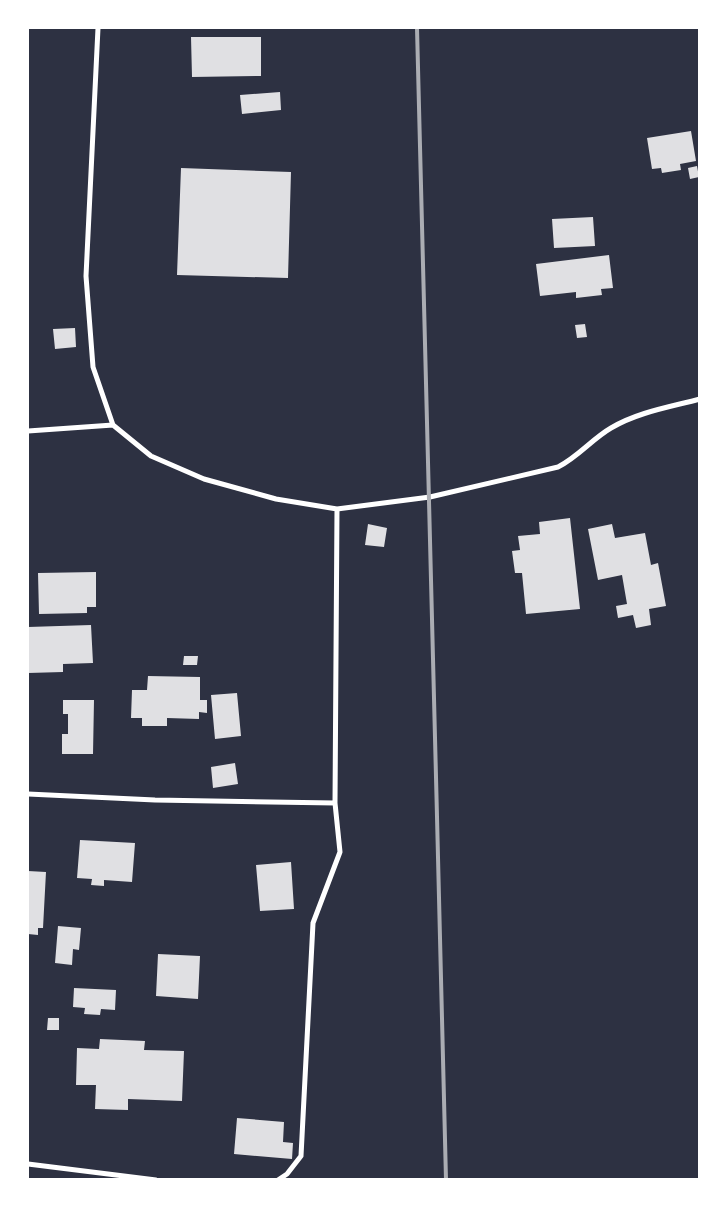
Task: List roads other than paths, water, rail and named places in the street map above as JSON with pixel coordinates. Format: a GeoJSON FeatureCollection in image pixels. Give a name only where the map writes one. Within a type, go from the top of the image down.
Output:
{"type":"FeatureCollection","features":[{"type":"Feature","properties":{"kind":"street"},"geometry":{"type":"LineString","coordinates":[[98,28],[86,276],[93,367],[113,425],[152,456],[204,479],[276,499],[337,510],[430,497],[558,467],[569,461],[611,428],[636,415],[700,399]]}},
{"type":"Feature","properties":{"kind":"street"},"geometry":{"type":"LineString","coordinates":[[28,431],[113,425]]}},
{"type":"Feature","properties":{"kind":"street"},"geometry":{"type":"LineString","coordinates":[[278,1180],[288,1174],[301,1156],[313,923],[340,852],[336,802],[337,510]]}},
{"type":"Feature","properties":{"kind":"street"},"geometry":{"type":"LineString","coordinates":[[28,794],[155,800],[336,802]]}},
{"type":"Feature","properties":{"kind":"street"},"geometry":{"type":"LineString","coordinates":[[28,1164],[156,1180]]}},
{"type":"Feature","properties":{"kind":"railway"},"geometry":{"type":"LineString","coordinates":[[417,28],[446,1180]]}}]}
